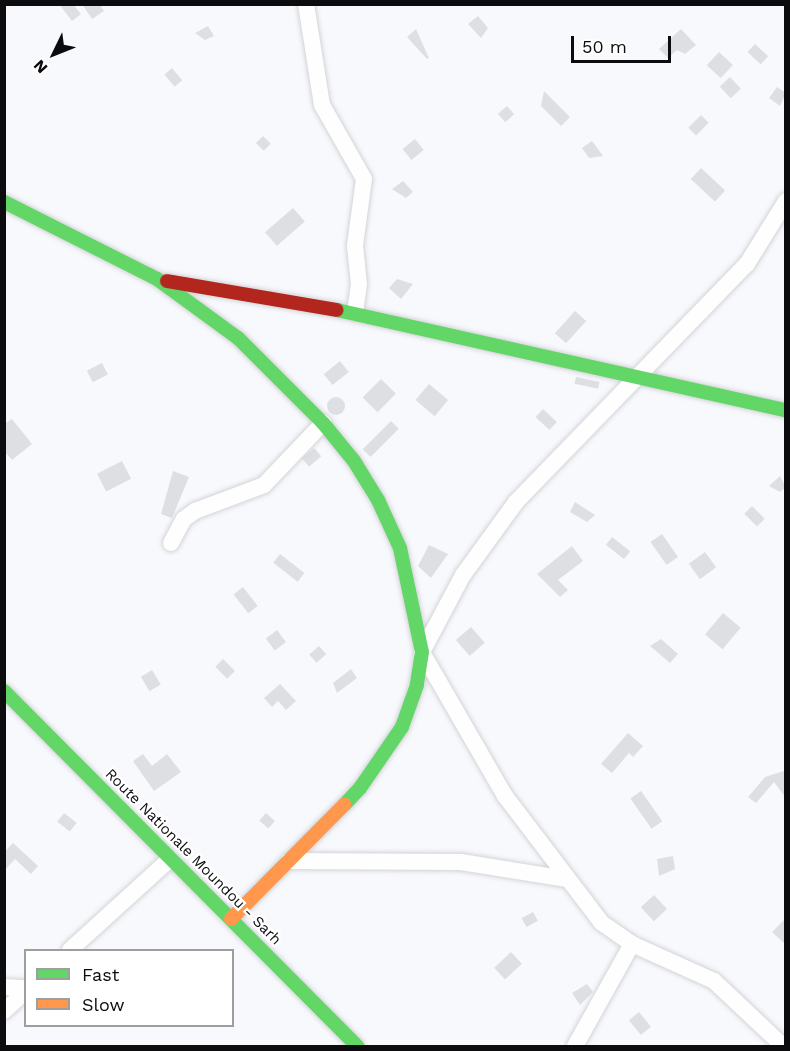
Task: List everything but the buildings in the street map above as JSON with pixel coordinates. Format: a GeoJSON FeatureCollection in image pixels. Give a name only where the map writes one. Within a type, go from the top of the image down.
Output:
{"type":"FeatureCollection","features":[{"type":"Feature","properties":{"kind":"main road"},"geometry":{"type":"LineString","coordinates":[[4,202],[157,279],[238,338],[323,423],[354,461],[378,500],[400,548],[422,652],[417,685],[402,726],[382,761],[289,861],[231,919]]}},
{"type":"Feature","properties":{"kind":"main road"},"geometry":{"type":"LineString","coordinates":[[157,279],[355,313],[786,410]]}},
{"type":"Feature","properties":{"kind":"main road","name":"Route Nationale Moundou - Sarh"},"geometry":{"type":"LineString","coordinates":[[4,691],[357,1047]]}},
{"type":"Feature","properties":{"kind":"street"},"geometry":{"type":"LineString","coordinates":[[306,4],[322,105],[364,179],[355,246],[359,284],[355,313]]}},
{"type":"Feature","properties":{"kind":"street"},"geometry":{"type":"LineString","coordinates":[[772,1043],[706,976],[632,944],[601,922],[504,796],[422,652],[486,538],[516,502],[636,375],[747,264],[786,201]]}},
{"type":"Feature","properties":{"kind":"street"},"geometry":{"type":"LineString","coordinates":[[171,543],[184,519],[195,511],[264,485],[323,423]]}},
{"type":"Feature","properties":{"kind":"street"},"geometry":{"type":"LineString","coordinates":[[72,949],[170,859]]}},
{"type":"Feature","properties":{"kind":"street"},"geometry":{"type":"LineString","coordinates":[[289,861],[461,862],[566,879]]}},
{"type":"Feature","properties":{"kind":"street"},"geometry":{"type":"LineString","coordinates":[[575,1047],[632,944]]}},
{"type":"Feature","properties":{"kind":"street"},"geometry":{"type":"LineString","coordinates":[[4,987],[24,989]]}},
{"type":"Feature","properties":{"kind":"street"},"geometry":{"type":"LineString","coordinates":[[4,1011],[24,991]]}},
{"type":"Feature","properties":{"kind":"traffic: fast"},"geometry":{"type":"LineString","coordinates":[[4,202],[157,279],[238,338],[323,423],[354,461],[378,500],[400,548],[422,652],[417,685],[402,727],[360,788],[344,805]]}},
{"type":"Feature","properties":{"kind":"traffic: fast"},"geometry":{"type":"LineString","coordinates":[[337,310],[786,410]]}},
{"type":"Feature","properties":{"kind":"traffic: fast"},"geometry":{"type":"LineString","coordinates":[[4,691],[357,1046]]}},
{"type":"Feature","properties":{"kind":"traffic: slow"},"geometry":{"type":"LineString","coordinates":[[231,919],[344,805]]}},
{"type":"Feature","properties":{"kind":"traffic: jam"},"geometry":{"type":"LineString","coordinates":[[167,281],[337,310]]}}]}
